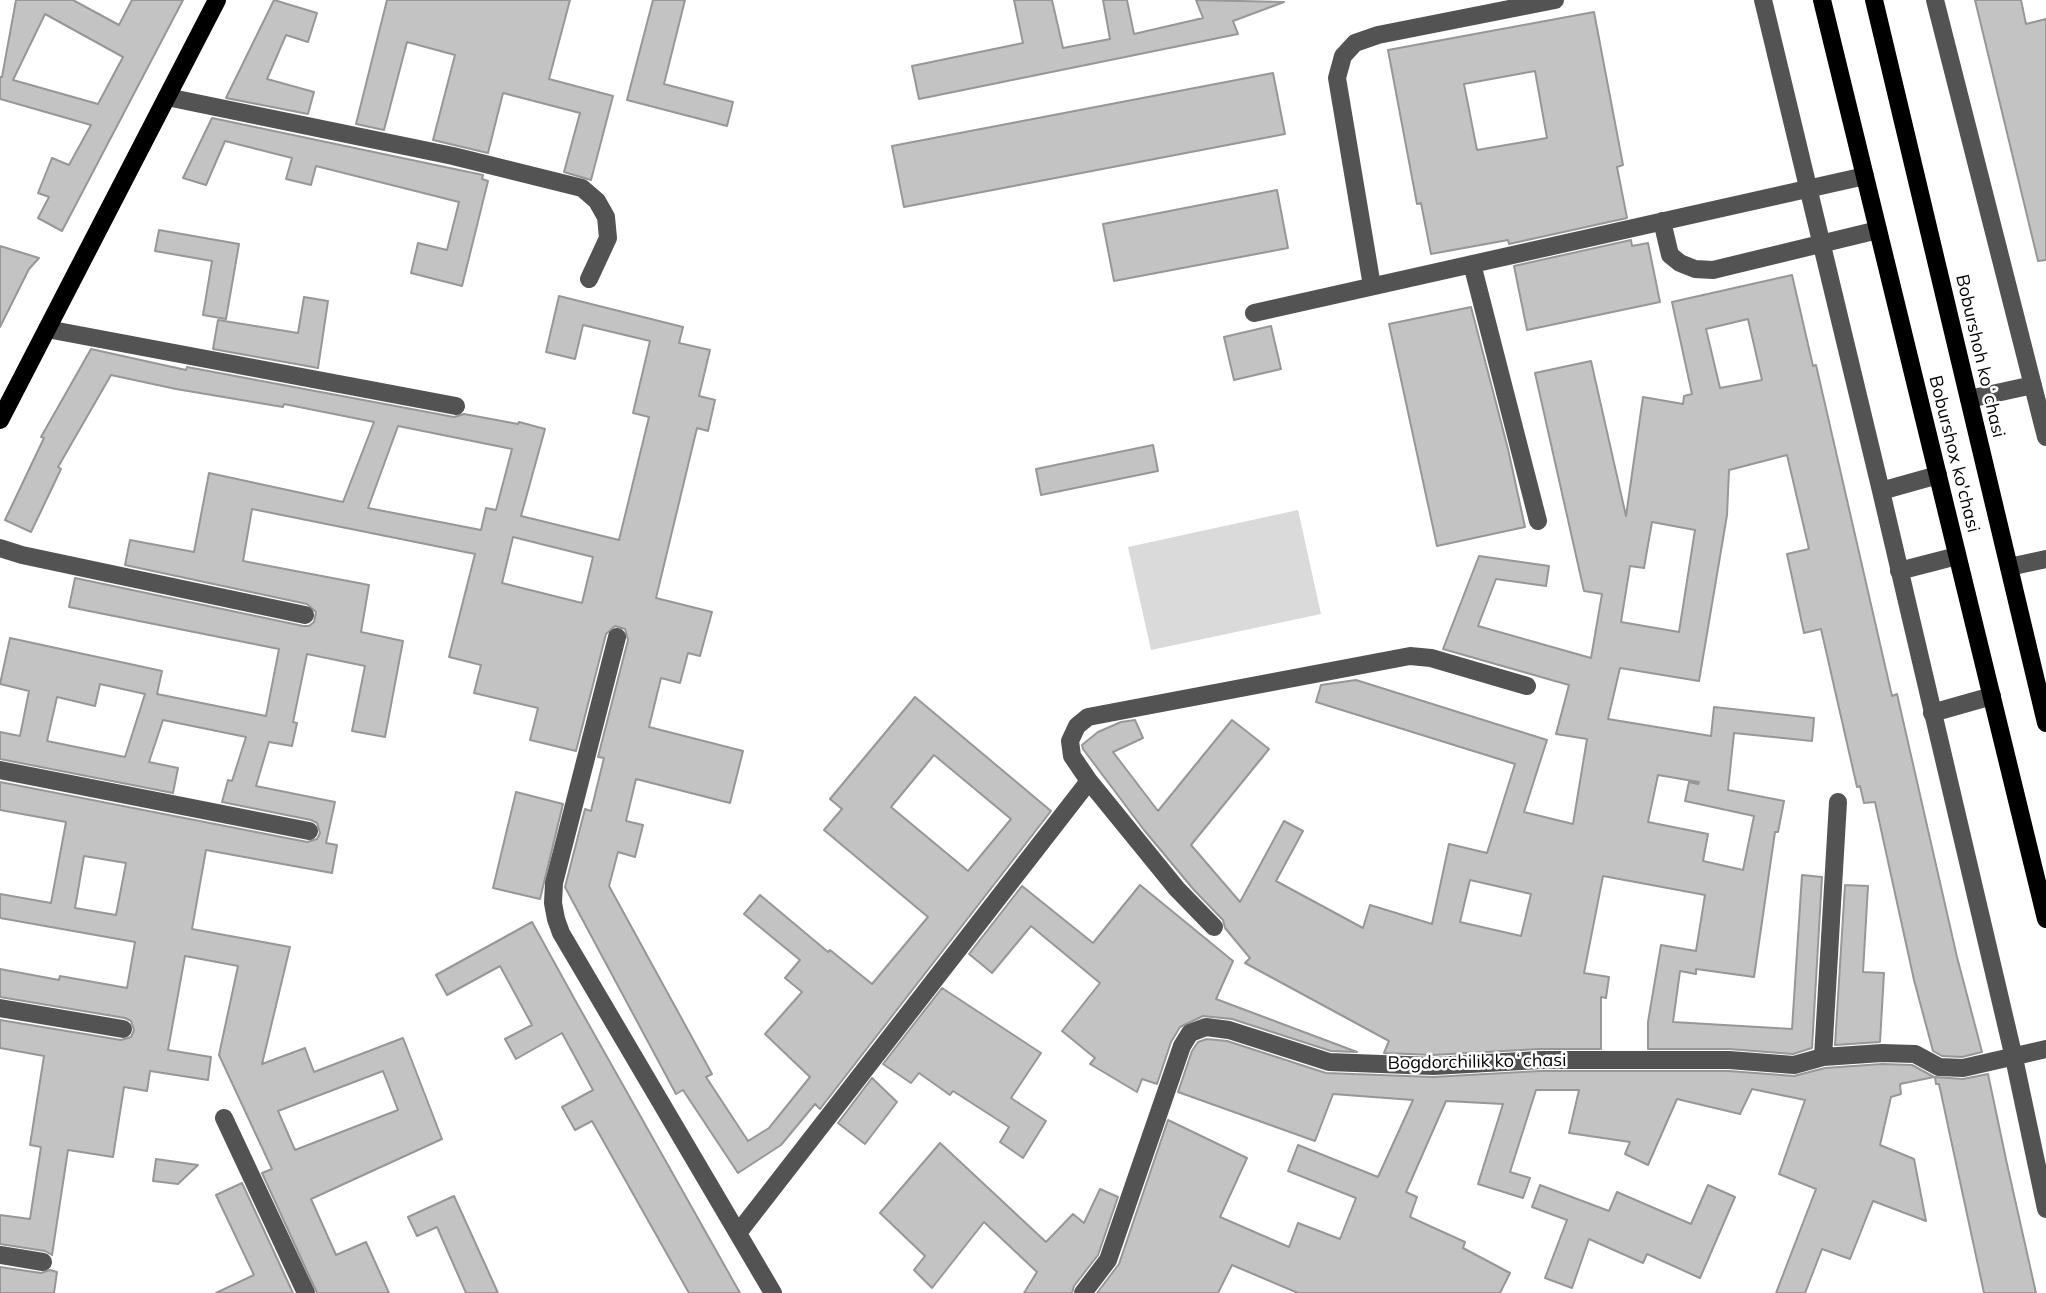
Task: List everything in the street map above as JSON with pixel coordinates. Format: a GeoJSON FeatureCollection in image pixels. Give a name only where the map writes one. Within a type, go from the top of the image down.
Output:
{"type":"FeatureCollection","features":[{"type":"Feature","properties":{"kind":"main road"},"geometry":{"type":"LineString","coordinates":[[0,420],[217,0]]}},
{"type":"Feature","properties":{"kind":"main road","name":"Boburshox ko'chasi"},"geometry":{"type":"LineString","coordinates":[[1822,0],[2046,919]]}},
{"type":"Feature","properties":{"kind":"main road","name":"Boburshoh koʻchasi"},"geometry":{"type":"LineString","coordinates":[[1874,0],[2009,567],[2040,673],[2046,723]]}},
{"type":"Feature","properties":{"kind":"street"},"geometry":{"type":"LineString","coordinates":[[1372,286],[1337,78],[1343,56],[1355,43],[1378,36],[1555,0]]}},
{"type":"Feature","properties":{"kind":"street"},"geometry":{"type":"LineString","coordinates":[[1763,0],[1823,243],[2014,1058],[2040,1152],[2046,1209]]}},
{"type":"Feature","properties":{"kind":"street"},"geometry":{"type":"LineString","coordinates":[[1935,0],[2046,437]]}},
{"type":"Feature","properties":{"kind":"street"},"geometry":{"type":"LineString","coordinates":[[167,97],[453,156],[582,188],[597,201],[606,217],[608,239],[589,279]]}},
{"type":"Feature","properties":{"kind":"street"},"geometry":{"type":"LineString","coordinates":[[1254,313],[1865,176]]}},
{"type":"Feature","properties":{"kind":"street"},"geometry":{"type":"LineString","coordinates":[[1662,221],[1670,255],[1695,269],[1713,270],[1878,230]]}},
{"type":"Feature","properties":{"kind":"street"},"geometry":{"type":"LineString","coordinates":[[1472,264],[1538,521]]}},
{"type":"Feature","properties":{"kind":"street"},"geometry":{"type":"LineString","coordinates":[[47,329],[456,406]]}},
{"type":"Feature","properties":{"kind":"street"},"geometry":{"type":"LineString","coordinates":[[1969,400],[2033,385]]}},
{"type":"Feature","properties":{"kind":"street"},"geometry":{"type":"LineString","coordinates":[[1881,491],[1938,475]]}},
{"type":"Feature","properties":{"kind":"street"},"geometry":{"type":"LineString","coordinates":[[0,548],[22,555],[305,615]]}},
{"type":"Feature","properties":{"kind":"street"},"geometry":{"type":"LineString","coordinates":[[1899,571],[1957,556]]}},
{"type":"Feature","properties":{"kind":"street"},"geometry":{"type":"LineString","coordinates":[[2009,567],[2046,559]]}},
{"type":"Feature","properties":{"kind":"street"},"geometry":{"type":"LineString","coordinates":[[617,637],[554,883],[553,903],[556,919],[561,933],[773,1293]]}},
{"type":"Feature","properties":{"kind":"street"},"geometry":{"type":"LineString","coordinates":[[1214,927],[1177,889],[1088,781],[1072,756],[1070,741],[1077,726],[1088,717],[1410,656],[1431,658],[1527,686]]}},
{"type":"Feature","properties":{"kind":"street"},"geometry":{"type":"LineString","coordinates":[[1933,713],[1992,696]]}},
{"type":"Feature","properties":{"kind":"street"},"geometry":{"type":"LineString","coordinates":[[0,769],[309,831]]}},
{"type":"Feature","properties":{"kind":"street"},"geometry":{"type":"LineString","coordinates":[[738,1233],[1088,781]]}},
{"type":"Feature","properties":{"kind":"street"},"geometry":{"type":"LineString","coordinates":[[1823,1057],[1838,802]]}},
{"type":"Feature","properties":{"kind":"street"},"geometry":{"type":"LineString","coordinates":[[0,1008],[123,1029]]}},
{"type":"Feature","properties":{"kind":"street","name":"Bogdorchilik koʻchasi"},"geometry":{"type":"LineString","coordinates":[[1083,1293],[1108,1260],[1182,1046],[1190,1033],[1206,1027],[1229,1030],[1329,1062],[1433,1066],[1541,1060],[1729,1060],[1794,1065],[1823,1057],[1882,1053],[1915,1054],[1939,1067],[1963,1068],[2046,1049]]}},
{"type":"Feature","properties":{"kind":"street"},"geometry":{"type":"LineString","coordinates":[[224,1118],[306,1293]]}},
{"type":"Feature","properties":{"kind":"street"},"geometry":{"type":"LineString","coordinates":[[0,1255],[43,1262]]}},
{"type":"Feature","properties":{"kind":"shaded area"},"geometry":{"type":"Polygon","coordinates":[[[1298,510],[1321,614],[1151,650],[1128,547],[1298,510]]]}},
{"type":"Feature","properties":{"kind":"building"},"geometry":{"type":"Polygon","coordinates":[[[16,0],[73,0],[119,25],[132,0],[183,0],[62,231],[38,218],[49,197],[38,193],[52,158],[69,165],[91,125],[0,99],[16,0]],[[45,14],[13,80],[98,104],[123,57],[45,14]]]}},
{"type":"Feature","properties":{"kind":"building"},"geometry":{"type":"Polygon","coordinates":[[[274,0],[317,13],[308,42],[286,35],[267,79],[314,92],[308,114],[226,98],[274,0]]]}},
{"type":"Feature","properties":{"kind":"building"},"geometry":{"type":"Polygon","coordinates":[[[387,0],[570,0],[549,79],[613,96],[591,180],[564,172],[580,113],[503,93],[488,153],[433,140],[455,55],[407,42],[384,130],[356,124],[387,0]]]}},
{"type":"Feature","properties":{"kind":"building"},"geometry":{"type":"Polygon","coordinates":[[[653,0],[685,0],[664,84],[733,102],[727,126],[627,100],[653,0]]]}},
{"type":"Feature","properties":{"kind":"building"},"geometry":{"type":"Polygon","coordinates":[[[1014,0],[1052,0],[1063,48],[1110,39],[1103,0],[1127,0],[1134,34],[1203,18],[1196,0],[1284,2],[1233,21],[1238,34],[919,99],[912,66],[1023,43],[1014,0]]]}},
{"type":"Feature","properties":{"kind":"building"},"geometry":{"type":"Polygon","coordinates":[[[1975,0],[2021,0],[2026,24],[2046,19],[2046,260],[2038,261],[1975,0]]]}},
{"type":"Feature","properties":{"kind":"building"},"geometry":{"type":"Polygon","coordinates":[[[1594,12],[1623,165],[1617,167],[1627,218],[1509,244],[1508,240],[1431,254],[1421,203],[1417,204],[1388,50],[1594,12]],[[1535,71],[1464,84],[1477,150],[1547,138],[1535,71]]]}},
{"type":"Feature","properties":{"kind":"building"},"geometry":{"type":"Polygon","coordinates":[[[1273,73],[1285,134],[904,207],[892,146],[1273,73]]]}},
{"type":"Feature","properties":{"kind":"building"},"geometry":{"type":"Polygon","coordinates":[[[212,118],[483,175],[482,179],[488,181],[462,286],[411,273],[418,243],[447,250],[459,202],[316,166],[311,185],[286,179],[292,158],[225,141],[206,185],[183,178],[212,118]]]}},
{"type":"Feature","properties":{"kind":"building"},"geometry":{"type":"Polygon","coordinates":[[[1277,190],[1288,248],[1114,281],[1103,224],[1277,190]]]}},
{"type":"Feature","properties":{"kind":"building"},"geometry":{"type":"Polygon","coordinates":[[[159,230],[239,244],[226,319],[203,315],[212,261],[155,251],[159,230]]]}},
{"type":"Feature","properties":{"kind":"building"},"geometry":{"type":"Polygon","coordinates":[[[1631,240],[1632,246],[1648,243],[1660,302],[1527,330],[1514,266],[1631,240]]]}},
{"type":"Feature","properties":{"kind":"building"},"geometry":{"type":"Polygon","coordinates":[[[0,246],[39,258],[29,269],[0,327],[0,246]]]}},
{"type":"Feature","properties":{"kind":"building"},"geometry":{"type":"Polygon","coordinates":[[[1792,275],[1813,366],[1816,365],[1892,696],[1897,694],[1957,957],[1982,1052],[1962,1057],[1942,1056],[1933,1051],[1914,980],[1875,802],[1864,803],[1860,786],[1857,787],[1821,629],[1804,633],[1787,554],[1809,549],[1787,455],[1729,470],[1727,515],[1699,681],[1620,668],[1608,719],[1711,736],[1714,707],[1814,718],[1812,741],[1734,733],[1728,790],[1784,801],[1778,832],[1775,832],[1754,977],[1696,969],[1696,974],[1680,971],[1673,1022],[1792,1029],[1802,875],[1822,877],[1812,1048],[1793,1054],[1729,1049],[1648,1049],[1648,1022],[1661,945],[1696,951],[1705,895],[1603,876],[1584,973],[1609,977],[1606,998],[1601,997],[1601,1049],[1539,1049],[1433,1055],[1384,1053],[1389,1041],[1245,963],[1250,958],[1225,928],[1223,920],[1144,830],[1083,749],[1082,745],[1098,732],[1121,722],[1135,720],[1143,738],[1113,752],[1158,811],[1232,720],[1269,749],[1191,845],[1240,902],[1284,821],[1303,831],[1276,881],[1363,928],[1370,905],[1432,924],[1449,844],[1487,853],[1515,764],[1316,702],[1321,685],[1356,680],[1547,740],[1524,812],[1573,824],[1587,739],[1556,734],[1569,685],[1443,649],[1479,556],[1549,566],[1546,586],[1496,579],[1478,626],[1591,658],[1602,594],[1584,591],[1535,373],[1591,361],[1626,516],[1643,397],[1683,404],[1684,396],[1692,394],[1672,302],[1792,275]],[[1748,319],[1706,329],[1720,388],[1762,380],[1748,319]],[[1652,522],[1644,568],[1630,566],[1621,622],[1679,632],[1695,530],[1652,522]],[[1658,775],[1648,822],[1708,834],[1703,861],[1743,870],[1754,816],[1685,801],[1689,782],[1699,782],[1658,775]],[[1470,880],[1460,922],[1521,936],[1531,894],[1470,880]]]}},
{"type":"Feature","properties":{"kind":"building"},"geometry":{"type":"Polygon","coordinates":[[[559,296],[683,327],[679,343],[710,350],[699,396],[715,400],[708,431],[697,428],[656,598],[712,612],[700,656],[688,653],[680,683],[661,678],[649,727],[743,751],[730,803],[636,779],[626,821],[643,825],[635,857],[618,852],[609,886],[712,1074],[706,1077],[748,1141],[769,1128],[810,1077],[765,1034],[802,992],[785,978],[800,960],[744,914],[760,895],[828,952],[830,950],[872,984],[928,917],[824,830],[842,809],[830,799],[915,697],[1051,811],[820,1109],[815,1104],[781,1145],[738,1173],[683,1090],[676,1094],[565,887],[585,809],[591,811],[604,758],[598,757],[628,640],[625,629],[615,626],[606,634],[576,751],[530,740],[538,708],[474,693],[481,665],[449,657],[475,554],[252,509],[243,561],[369,585],[361,632],[403,641],[385,737],[352,731],[365,666],[307,654],[293,722],[297,723],[292,746],[269,742],[256,786],[335,802],[326,843],[337,845],[332,873],[206,850],[192,929],[290,947],[262,1064],[305,1048],[314,1072],[403,1038],[442,1139],[311,1199],[336,1255],[366,1242],[389,1293],[317,1293],[262,1173],[272,1169],[219,1055],[238,966],[185,956],[168,1050],[211,1057],[208,1080],[150,1071],[147,1091],[124,1087],[113,1157],[68,1150],[52,1255],[45,1251],[0,1244],[0,1215],[30,1219],[41,1147],[30,1145],[44,1056],[0,1048],[0,1020],[121,1040],[131,1037],[134,1030],[131,1021],[125,1018],[0,997],[0,969],[59,980],[60,976],[127,988],[135,942],[0,918],[0,894],[51,903],[66,822],[0,810],[0,782],[307,842],[317,839],[320,833],[317,823],[311,820],[222,802],[228,780],[232,781],[246,737],[163,720],[149,762],[178,768],[173,793],[0,759],[0,732],[20,736],[29,691],[0,684],[10,638],[162,671],[157,694],[266,716],[279,649],[69,607],[75,578],[309,626],[314,622],[316,612],[307,604],[125,565],[130,540],[194,552],[209,473],[343,502],[374,422],[284,404],[283,407],[176,389],[111,375],[58,467],[61,469],[31,532],[5,520],[44,438],[41,437],[91,349],[186,370],[187,367],[454,417],[464,414],[518,424],[519,422],[545,429],[521,516],[619,540],[649,417],[633,413],[650,341],[583,325],[575,359],[546,352],[559,296]],[[398,426],[368,508],[481,530],[486,508],[496,510],[512,449],[398,426]],[[513,537],[502,583],[582,603],[593,557],[513,537]],[[100,684],[95,706],[57,697],[47,741],[125,757],[145,694],[100,684]],[[934,755],[891,807],[968,871],[1011,819],[934,755]],[[84,856],[75,908],[116,915],[126,863],[84,856]],[[383,1071],[278,1111],[295,1150],[398,1110],[383,1071]]]}},
{"type":"Feature","properties":{"kind":"building"},"geometry":{"type":"Polygon","coordinates":[[[304,297],[328,301],[318,368],[213,349],[218,320],[298,333],[304,297]]]}},
{"type":"Feature","properties":{"kind":"building"},"geometry":{"type":"Polygon","coordinates":[[[1471,307],[1525,527],[1437,546],[1389,324],[1471,307]]]}},
{"type":"Feature","properties":{"kind":"building"},"geometry":{"type":"Polygon","coordinates":[[[1271,326],[1281,369],[1234,380],[1224,337],[1271,326]]]}},
{"type":"Feature","properties":{"kind":"building"},"geometry":{"type":"Polygon","coordinates":[[[1153,445],[1158,471],[1041,495],[1036,469],[1153,445]]]}},
{"type":"Feature","properties":{"kind":"building"},"geometry":{"type":"Polygon","coordinates":[[[516,792],[563,804],[540,899],[493,888],[516,792]]]}},
{"type":"Feature","properties":{"kind":"building"},"geometry":{"type":"Polygon","coordinates":[[[1140,885],[1233,961],[1216,999],[1357,1052],[1331,1051],[1232,1019],[1203,1016],[1180,1027],[1171,1042],[1157,1084],[1142,1079],[1137,1092],[1090,1064],[1095,1058],[1062,1031],[1100,983],[1031,926],[992,973],[969,954],[1022,886],[1093,943],[1140,885]]]}},
{"type":"Feature","properties":{"kind":"building"},"geometry":{"type":"Polygon","coordinates":[[[1845,885],[1868,886],[1863,972],[1884,973],[1880,1042],[1835,1045],[1845,885]]]}},
{"type":"Feature","properties":{"kind":"building"},"geometry":{"type":"Polygon","coordinates":[[[532,922],[740,1293],[689,1293],[592,1121],[575,1130],[562,1107],[593,1090],[562,1033],[516,1059],[505,1039],[532,1025],[500,966],[447,995],[436,975],[532,922]]]}},
{"type":"Feature","properties":{"kind":"building"},"geometry":{"type":"Polygon","coordinates":[[[942,988],[1041,1053],[1011,1098],[1046,1121],[1023,1158],[1000,1142],[1009,1127],[953,1091],[950,1095],[919,1073],[911,1083],[883,1064],[942,988]]]}},
{"type":"Feature","properties":{"kind":"building"},"geometry":{"type":"Polygon","coordinates":[[[1207,1039],[1227,1041],[1326,1073],[1433,1077],[1540,1071],[1729,1071],[1794,1076],[1825,1068],[1912,1065],[1934,1077],[1900,1084],[1901,1094],[1891,1097],[1880,1145],[1914,1159],[1926,1221],[1873,1201],[1850,1259],[1822,1249],[1805,1293],[1776,1293],[1816,1189],[1779,1174],[1805,1100],[1752,1089],[1740,1114],[1677,1099],[1648,1165],[1625,1154],[1630,1142],[1569,1133],[1579,1090],[1536,1090],[1510,1172],[1530,1178],[1523,1198],[1478,1184],[1503,1104],[1446,1101],[1406,1192],[1417,1197],[1410,1217],[1465,1242],[1463,1248],[1510,1273],[1500,1293],[1298,1293],[1232,1265],[1218,1293],[1097,1293],[1119,1264],[1168,1120],[1247,1158],[1220,1217],[1289,1247],[1298,1223],[1340,1239],[1356,1198],[1288,1171],[1298,1145],[1378,1177],[1413,1100],[1333,1094],[1315,1141],[1178,1092],[1192,1051],[1198,1042],[1207,1039]]]}},
{"type":"Feature","properties":{"kind":"building"},"geometry":{"type":"Polygon","coordinates":[[[1988,1074],[2036,1293],[1984,1293],[1939,1084],[1936,1084],[1935,1077],[1963,1079],[1988,1074]]]}},
{"type":"Feature","properties":{"kind":"building"},"geometry":{"type":"Polygon","coordinates":[[[872,1078],[897,1102],[865,1144],[838,1123],[872,1078]]]}},
{"type":"Feature","properties":{"kind":"building"},"geometry":{"type":"Polygon","coordinates":[[[940,1143],[1046,1242],[1073,1214],[1084,1223],[1100,1189],[1118,1197],[1098,1255],[1074,1286],[1072,1293],[1024,1293],[1037,1272],[984,1222],[932,1288],[914,1270],[925,1256],[880,1213],[940,1143]]]}},
{"type":"Feature","properties":{"kind":"building"},"geometry":{"type":"Polygon","coordinates":[[[156,1159],[198,1165],[178,1184],[153,1181],[156,1159]]]}},
{"type":"Feature","properties":{"kind":"building"},"geometry":{"type":"Polygon","coordinates":[[[242,1183],[293,1293],[216,1293],[254,1275],[216,1195],[242,1183]]]}},
{"type":"Feature","properties":{"kind":"building"},"geometry":{"type":"Polygon","coordinates":[[[1540,1185],[1609,1211],[1617,1192],[1691,1224],[1708,1185],[1735,1197],[1700,1278],[1647,1254],[1643,1263],[1589,1239],[1572,1288],[1545,1278],[1567,1220],[1532,1207],[1540,1185]]]}},
{"type":"Feature","properties":{"kind":"building"},"geometry":{"type":"Polygon","coordinates":[[[454,1196],[498,1293],[466,1293],[437,1227],[417,1236],[408,1217],[454,1196]]]}},
{"type":"Feature","properties":{"kind":"building"},"geometry":{"type":"Polygon","coordinates":[[[0,1267],[41,1273],[50,1270],[57,1272],[54,1293],[0,1293],[0,1267]]]}}]}
